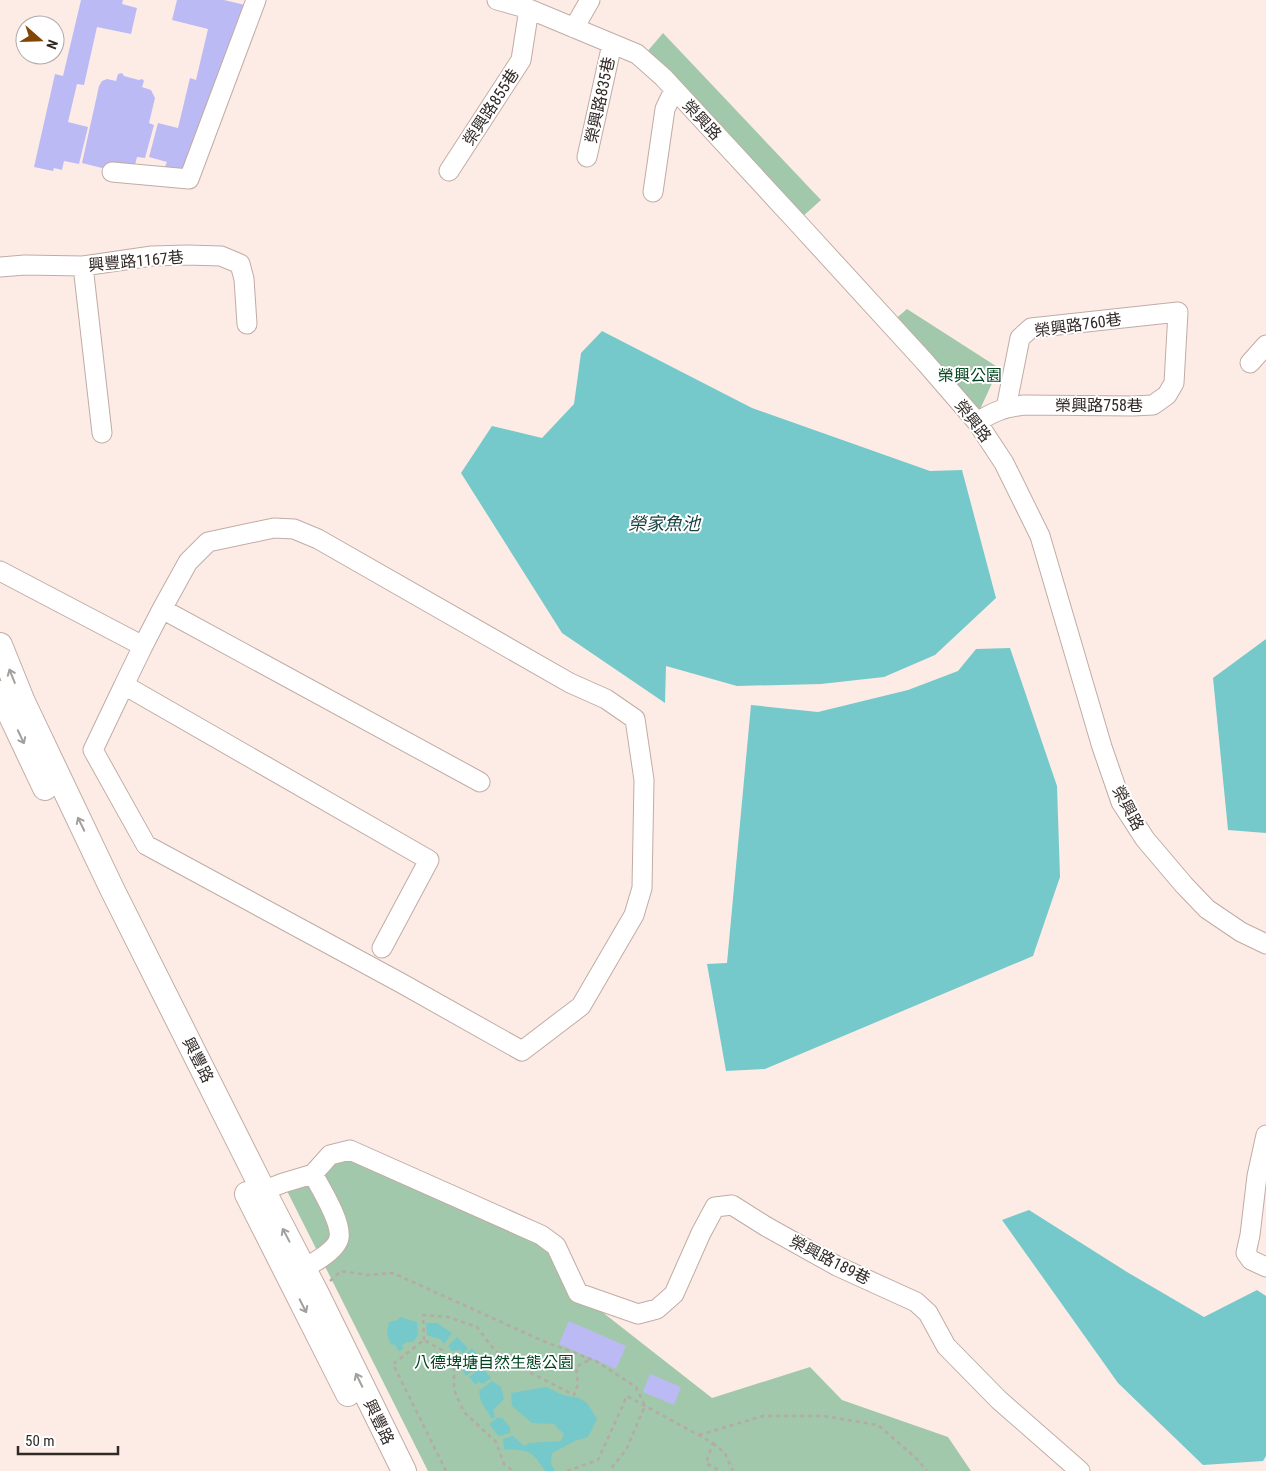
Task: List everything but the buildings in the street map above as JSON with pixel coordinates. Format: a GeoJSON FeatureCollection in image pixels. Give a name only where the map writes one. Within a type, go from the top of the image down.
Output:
{"type":"FeatureCollection","features":[{"type":"Feature","properties":{"kind":"main road","name":"興豐路"},"geometry":{"type":"LineString","coordinates":[[0,645],[23,702],[255,1193]]}},
{"type":"Feature","properties":{"kind":"main road","name":"興豐路"},"geometry":{"type":"LineString","coordinates":[[0,692],[80,858],[296,1273],[404,1471]]}},
{"type":"Feature","properties":{"kind":"main road","name":"興豐路"},"geometry":{"type":"LineString","coordinates":[[296,1273],[386,1471]]}},
{"type":"Feature","properties":{"kind":"street"},"geometry":{"type":"LineString","coordinates":[[112,172],[189,179],[256,0]]}},
{"type":"Feature","properties":{"kind":"street","name":"榮興路"},"geometry":{"type":"LineString","coordinates":[[498,0],[541,8],[574,28],[637,54],[662,77],[880,313],[977,422],[1004,464],[1040,536],[1102,747],[1121,802],[1145,839],[1207,909],[1241,932],[1266,944]]}},
{"type":"Feature","properties":{"kind":"street"},"geometry":{"type":"LineString","coordinates":[[574,28],[590,0]]}},
{"type":"Feature","properties":{"kind":"street","name":"榮興路855巷"},"geometry":{"type":"LineString","coordinates":[[449,171],[521,60],[541,8]]}},
{"type":"Feature","properties":{"kind":"street","name":"榮興路835巷"},"geometry":{"type":"LineString","coordinates":[[588,157],[612,44]]}},
{"type":"Feature","properties":{"kind":"street"},"geometry":{"type":"LineString","coordinates":[[653,192],[665,109],[674,90]]}},
{"type":"Feature","properties":{"kind":"street","name":"興豐路1167巷"},"geometry":{"type":"LineString","coordinates":[[0,267],[25,265],[83,266],[152,256],[221,256],[240,264],[244,280],[247,324]]}},
{"type":"Feature","properties":{"kind":"street"},"geometry":{"type":"LineString","coordinates":[[83,266],[102,434]]}},
{"type":"Feature","properties":{"kind":"street","name":"榮興路758巷"},"geometry":{"type":"LineString","coordinates":[[977,422],[993,412],[1024,405],[1153,405],[1167,395],[1174,384],[1178,312]]}},
{"type":"Feature","properties":{"kind":"street","name":"榮興路760巷"},"geometry":{"type":"LineString","coordinates":[[1006,408],[1020,338],[1031,328],[1178,312]]}},
{"type":"Feature","properties":{"kind":"street"},"geometry":{"type":"LineString","coordinates":[[1250,363],[1266,345]]}},
{"type":"Feature","properties":{"kind":"street"},"geometry":{"type":"LineString","coordinates":[[274,528],[294,529],[318,539],[570,683],[606,699],[635,719],[644,780],[642,888],[634,915],[581,1006],[522,1051],[146,845],[93,750],[143,646],[188,562],[208,542],[274,528]]}},
{"type":"Feature","properties":{"kind":"street"},"geometry":{"type":"LineString","coordinates":[[0,571],[143,646]]}},
{"type":"Feature","properties":{"kind":"street"},"geometry":{"type":"LineString","coordinates":[[162,609],[480,782]]}},
{"type":"Feature","properties":{"kind":"street"},"geometry":{"type":"LineString","coordinates":[[124,685],[429,860],[382,948]]}},
{"type":"Feature","properties":{"kind":"street"},"geometry":{"type":"LineString","coordinates":[[1266,1135],[1257,1176],[1246,1253],[1251,1260],[1266,1267]]}},
{"type":"Feature","properties":{"kind":"street","name":"榮興路189巷"},"geometry":{"type":"LineString","coordinates":[[313,1174],[330,1154],[350,1150],[541,1236],[556,1246],[578,1293],[638,1314],[657,1309],[674,1294],[701,1233],[715,1207],[732,1205],[837,1266],[916,1302],[928,1313],[946,1346],[999,1400],[1080,1471]]}},
{"type":"Feature","properties":{"kind":"street"},"geometry":{"type":"LineString","coordinates":[[255,1193],[313,1174],[338,1223],[339,1239],[330,1252],[296,1273]]}},
{"type":"Feature","properties":{"kind":"path"},"geometry":{"type":"LineString","coordinates":[[330,1282],[341,1271],[367,1275],[393,1273],[543,1341],[596,1361],[636,1387],[645,1406],[626,1450],[609,1471]]}},
{"type":"Feature","properties":{"kind":"path"},"geometry":{"type":"LineString","coordinates":[[424,1340],[422,1314],[448,1317],[477,1327],[495,1351],[529,1372],[574,1395],[578,1384],[576,1367],[590,1359]]}},
{"type":"Feature","properties":{"kind":"path"},"geometry":{"type":"LineString","coordinates":[[424,1340],[393,1364],[446,1471]]}},
{"type":"Feature","properties":{"kind":"path"},"geometry":{"type":"LineString","coordinates":[[424,1340],[442,1350],[454,1367],[454,1390],[464,1412],[496,1442],[504,1464],[513,1471]]}},
{"type":"Feature","properties":{"kind":"path"},"geometry":{"type":"LineString","coordinates":[[567,1471],[598,1460],[627,1396],[713,1443],[725,1453],[733,1471]]}},
{"type":"Feature","properties":{"kind":"path"},"geometry":{"type":"LineString","coordinates":[[699,1436],[763,1416],[824,1416],[878,1425],[916,1458],[927,1471]]}},
{"type":"Feature","properties":{"kind":"path"},"geometry":{"type":"LineString","coordinates":[[713,1443],[706,1464],[720,1471]]}},
{"type":"Feature","properties":{"kind":"green space"},"geometry":{"type":"Polygon","coordinates":[[[663,33],[821,200],[801,218],[646,53],[663,33]]]}},
{"type":"Feature","properties":{"kind":"green space","name":"榮興公園"},"geometry":{"type":"Polygon","coordinates":[[[907,309],[999,368],[977,416],[893,321],[907,309]]]}},
{"type":"Feature","properties":{"kind":"green space","name":"八德埤塘自然生態公園"},"geometry":{"type":"Polygon","coordinates":[[[350,1150],[541,1235],[578,1293],[712,1398],[810,1367],[842,1400],[948,1437],[971,1471],[428,1471],[283,1183],[350,1150]]]}},
{"type":"Feature","properties":{"kind":"water","name":"榮家魚池"},"geometry":{"type":"Polygon","coordinates":[[[602,331],[752,408],[930,471],[962,470],[996,598],[935,655],[884,677],[821,684],[737,686],[666,666],[665,703],[562,633],[461,473],[492,426],[542,438],[574,404],[581,353],[602,331]]]}},
{"type":"Feature","properties":{"kind":"water"},"geometry":{"type":"Polygon","coordinates":[[[1266,639],[1266,833],[1228,830],[1213,678],[1266,639]]]}},
{"type":"Feature","properties":{"kind":"water"},"geometry":{"type":"Polygon","coordinates":[[[1010,648],[1057,786],[1060,877],[1033,956],[765,1069],[726,1071],[707,964],[727,963],[751,705],[818,712],[908,690],[958,671],[976,649],[1010,648]]]}},
{"type":"Feature","properties":{"kind":"water"},"geometry":{"type":"Polygon","coordinates":[[[1029,1210],[1127,1272],[1204,1317],[1257,1290],[1266,1296],[1266,1456],[1263,1461],[1203,1465],[1118,1383],[1002,1220],[1029,1210]]]}},
{"type":"Feature","properties":{"kind":"water"},"geometry":{"type":"Polygon","coordinates":[[[400,1317],[417,1322],[418,1335],[413,1342],[407,1342],[402,1345],[403,1349],[399,1351],[394,1344],[391,1345],[387,1334],[389,1322],[398,1320],[400,1317]]]}},
{"type":"Feature","properties":{"kind":"water"},"geometry":{"type":"Polygon","coordinates":[[[426,1323],[437,1323],[452,1333],[444,1344],[440,1339],[427,1335],[426,1323]]]}},
{"type":"Feature","properties":{"kind":"water"},"geometry":{"type":"Polygon","coordinates":[[[457,1337],[468,1348],[463,1354],[460,1350],[452,1351],[448,1346],[457,1337]]]}},
{"type":"Feature","properties":{"kind":"water"},"geometry":{"type":"Polygon","coordinates":[[[472,1348],[479,1361],[476,1363],[476,1368],[466,1376],[458,1362],[472,1348]]]}},
{"type":"Feature","properties":{"kind":"water"},"geometry":{"type":"Polygon","coordinates":[[[482,1367],[491,1378],[483,1384],[479,1382],[475,1384],[469,1377],[482,1367]]]}},
{"type":"Feature","properties":{"kind":"water"},"geometry":{"type":"Polygon","coordinates":[[[492,1381],[501,1387],[504,1399],[493,1410],[495,1417],[492,1419],[481,1402],[479,1391],[492,1381]]]}},
{"type":"Feature","properties":{"kind":"water"},"geometry":{"type":"Polygon","coordinates":[[[546,1387],[563,1395],[579,1398],[587,1403],[597,1419],[588,1437],[575,1441],[552,1453],[551,1464],[555,1471],[545,1471],[537,1459],[529,1452],[504,1449],[503,1439],[513,1436],[524,1446],[529,1443],[561,1441],[564,1434],[554,1424],[532,1423],[512,1406],[511,1393],[546,1387]]]}},
{"type":"Feature","properties":{"kind":"water"},"geometry":{"type":"Polygon","coordinates":[[[497,1418],[502,1418],[510,1427],[510,1433],[499,1436],[489,1424],[497,1418]]]}}]}
